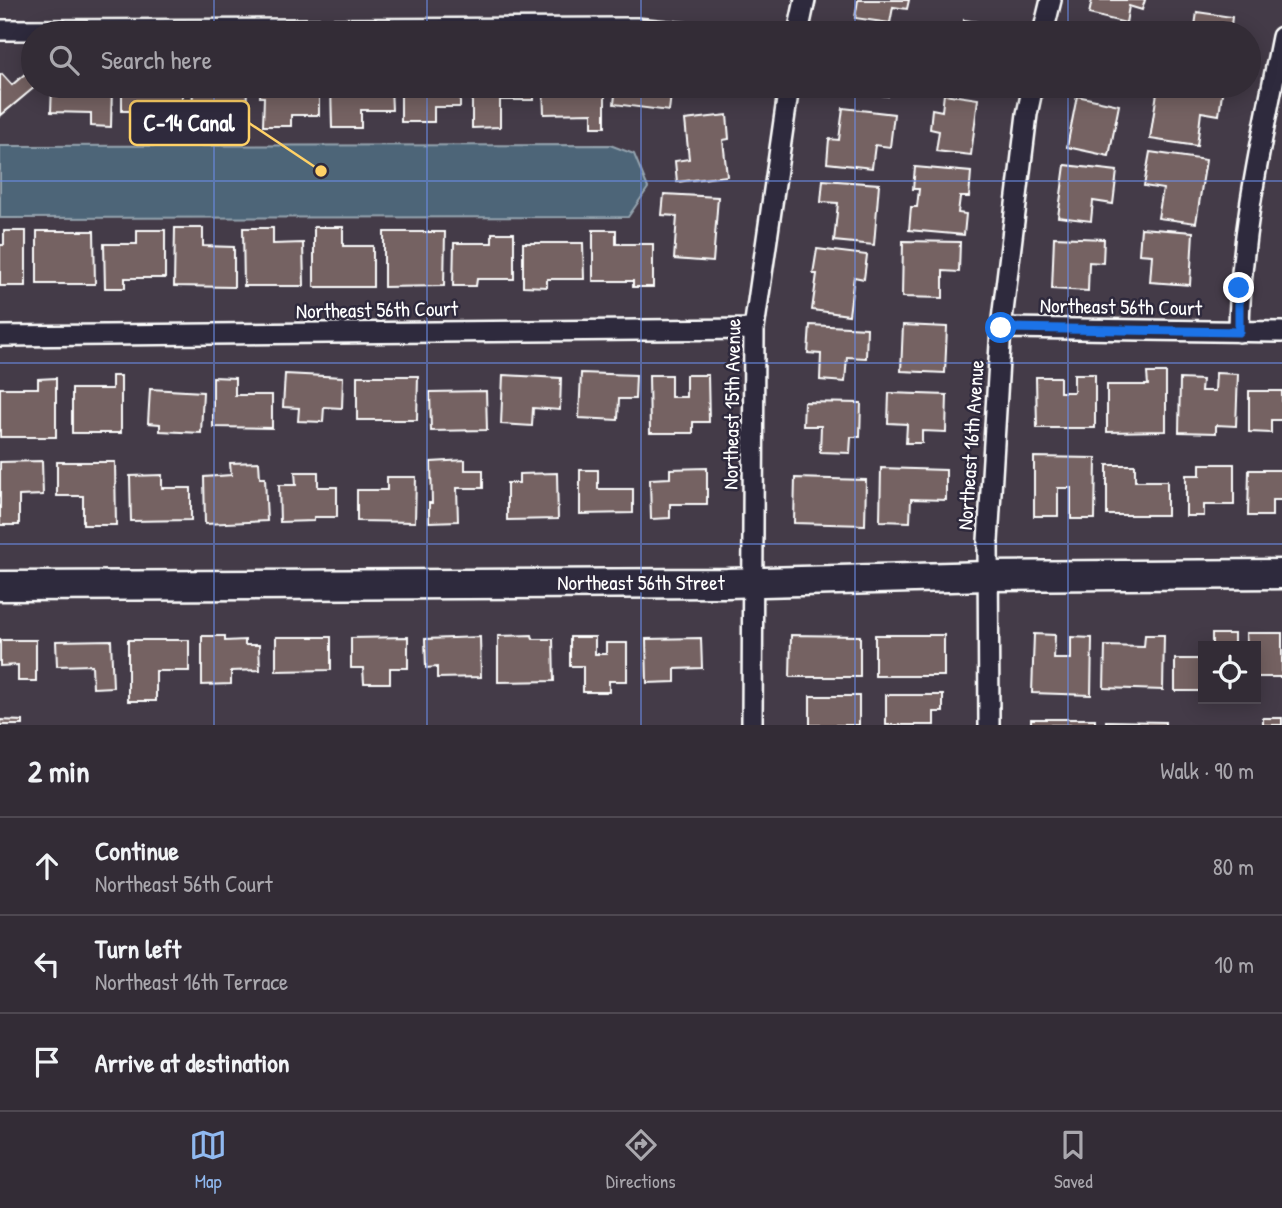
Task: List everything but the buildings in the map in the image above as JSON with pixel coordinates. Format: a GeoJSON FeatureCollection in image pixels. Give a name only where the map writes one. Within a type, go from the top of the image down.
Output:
{"type":"FeatureCollection","features":[{"type":"Feature","properties":{"kind":"street"},"geometry":{"type":"LineString","coordinates":[[801,21],[805,0]]}},
{"type":"Feature","properties":{"kind":"street"},"geometry":{"type":"LineString","coordinates":[[1046,21],[1051,0]]}},
{"type":"Feature","properties":{"kind":"street"},"geometry":{"type":"LineString","coordinates":[[0,30],[21,30]]}},
{"type":"Feature","properties":{"kind":"street"},"geometry":{"type":"LineString","coordinates":[[1239,332],[1239,288],[1248,215],[1277,93],[1282,37]]}},
{"type":"Feature","properties":{"kind":"street","name":"Northeast 15th Avenue"},"geometry":{"type":"LineString","coordinates":[[752,725],[754,329],[787,98]]}},
{"type":"Feature","properties":{"kind":"street","name":"Northeast 16th Avenue"},"geometry":{"type":"LineString","coordinates":[[989,725],[988,541],[1001,328],[1031,98]]}},
{"type":"Feature","properties":{"kind":"street","name":"Northeast 56th Court"},"geometry":{"type":"LineString","coordinates":[[1001,328],[1282,332]]}},
{"type":"Feature","properties":{"kind":"street","name":"Northeast 56th Court"},"geometry":{"type":"LineString","coordinates":[[0,336],[754,329]]}},
{"type":"Feature","properties":{"kind":"street","name":"Northeast 56th Street"},"geometry":{"type":"LineString","coordinates":[[0,586],[751,583],[988,576],[1282,574]]}},
{"type":"Feature","properties":{"kind":"water"},"geometry":{"type":"Polygon","coordinates":[[[610,145],[634,154],[648,188],[628,217],[0,218],[0,146],[610,145]]]}},
{"type":"Feature","properties":{"kind":"place","name":"C-14 Canal"},"geometry":{"type":"Point","coordinates":[321,171]}},
{"type":"Feature","properties":{"kind":"route"},"geometry":{"type":"LineString","coordinates":[[1001,328],[1239,332],[1239,288]]}}]}
